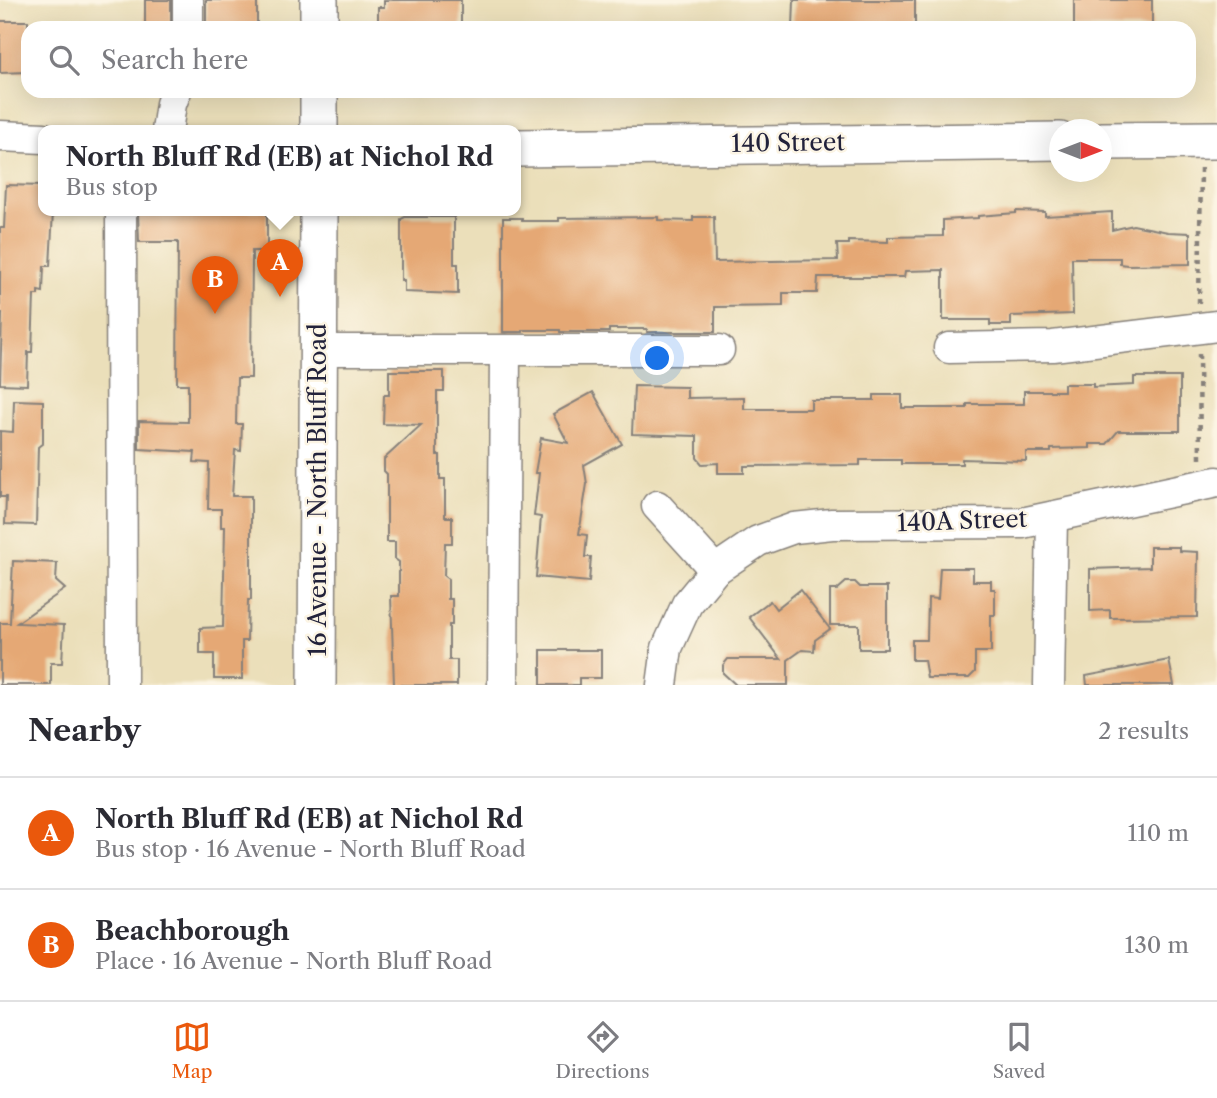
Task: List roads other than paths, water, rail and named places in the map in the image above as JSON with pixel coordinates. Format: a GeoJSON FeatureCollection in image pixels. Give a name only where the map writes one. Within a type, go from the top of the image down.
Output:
{"type":"FeatureCollection","features":[{"type":"Feature","properties":{"kind":"main road"},"geometry":{"type":"LineString","coordinates":[[319,0],[319,21]]}},
{"type":"Feature","properties":{"kind":"main road"},"geometry":{"type":"LineString","coordinates":[[319,98],[319,125]]}},
{"type":"Feature","properties":{"kind":"main road","name":"140 Street"},"geometry":{"type":"LineString","coordinates":[[521,148],[1049,141]]}},
{"type":"Feature","properties":{"kind":"main road"},"geometry":{"type":"LineString","coordinates":[[1112,142],[1209,152]]}},
{"type":"Feature","properties":{"kind":"main road","name":"16 Avenue - North Bluff Road"},"geometry":{"type":"LineString","coordinates":[[317,685],[319,216]]}},
{"type":"Feature","properties":{"kind":"street"},"geometry":{"type":"LineString","coordinates":[[188,0],[188,21]]}},
{"type":"Feature","properties":{"kind":"street"},"geometry":{"type":"LineString","coordinates":[[168,125],[173,98]]}},
{"type":"Feature","properties":{"kind":"street"},"geometry":{"type":"LineString","coordinates":[[0,136],[38,138]]}},
{"type":"Feature","properties":{"kind":"street"},"geometry":{"type":"LineString","coordinates":[[121,216],[121,685]]}},
{"type":"Feature","properties":{"kind":"street"},"geometry":{"type":"LineString","coordinates":[[949,348],[1053,346],[1205,327]]}},
{"type":"Feature","properties":{"kind":"street"},"geometry":{"type":"LineString","coordinates":[[319,351],[719,350]]}},
{"type":"Feature","properties":{"kind":"street"},"geometry":{"type":"LineString","coordinates":[[503,685],[505,351]]}},
{"type":"Feature","properties":{"kind":"street","name":"140A Street"},"geometry":{"type":"LineString","coordinates":[[662,685],[667,648],[687,604],[715,570],[758,541],[794,528],[832,524],[1022,523],[1209,475]]}},
{"type":"Feature","properties":{"kind":"street"},"geometry":{"type":"LineString","coordinates":[[657,506],[715,570]]}},
{"type":"Feature","properties":{"kind":"street"},"geometry":{"type":"LineString","coordinates":[[1049,685],[1052,517]]}},
{"type":"Feature","properties":{"kind":"place","name":"North Bluff Rd (EB) at Nichol Rd"},"geometry":{"type":"Point","coordinates":[280,297]}},
{"type":"Feature","properties":{"kind":"place","name":"Beachborough"},"geometry":{"type":"Point","coordinates":[215,314]}}]}
